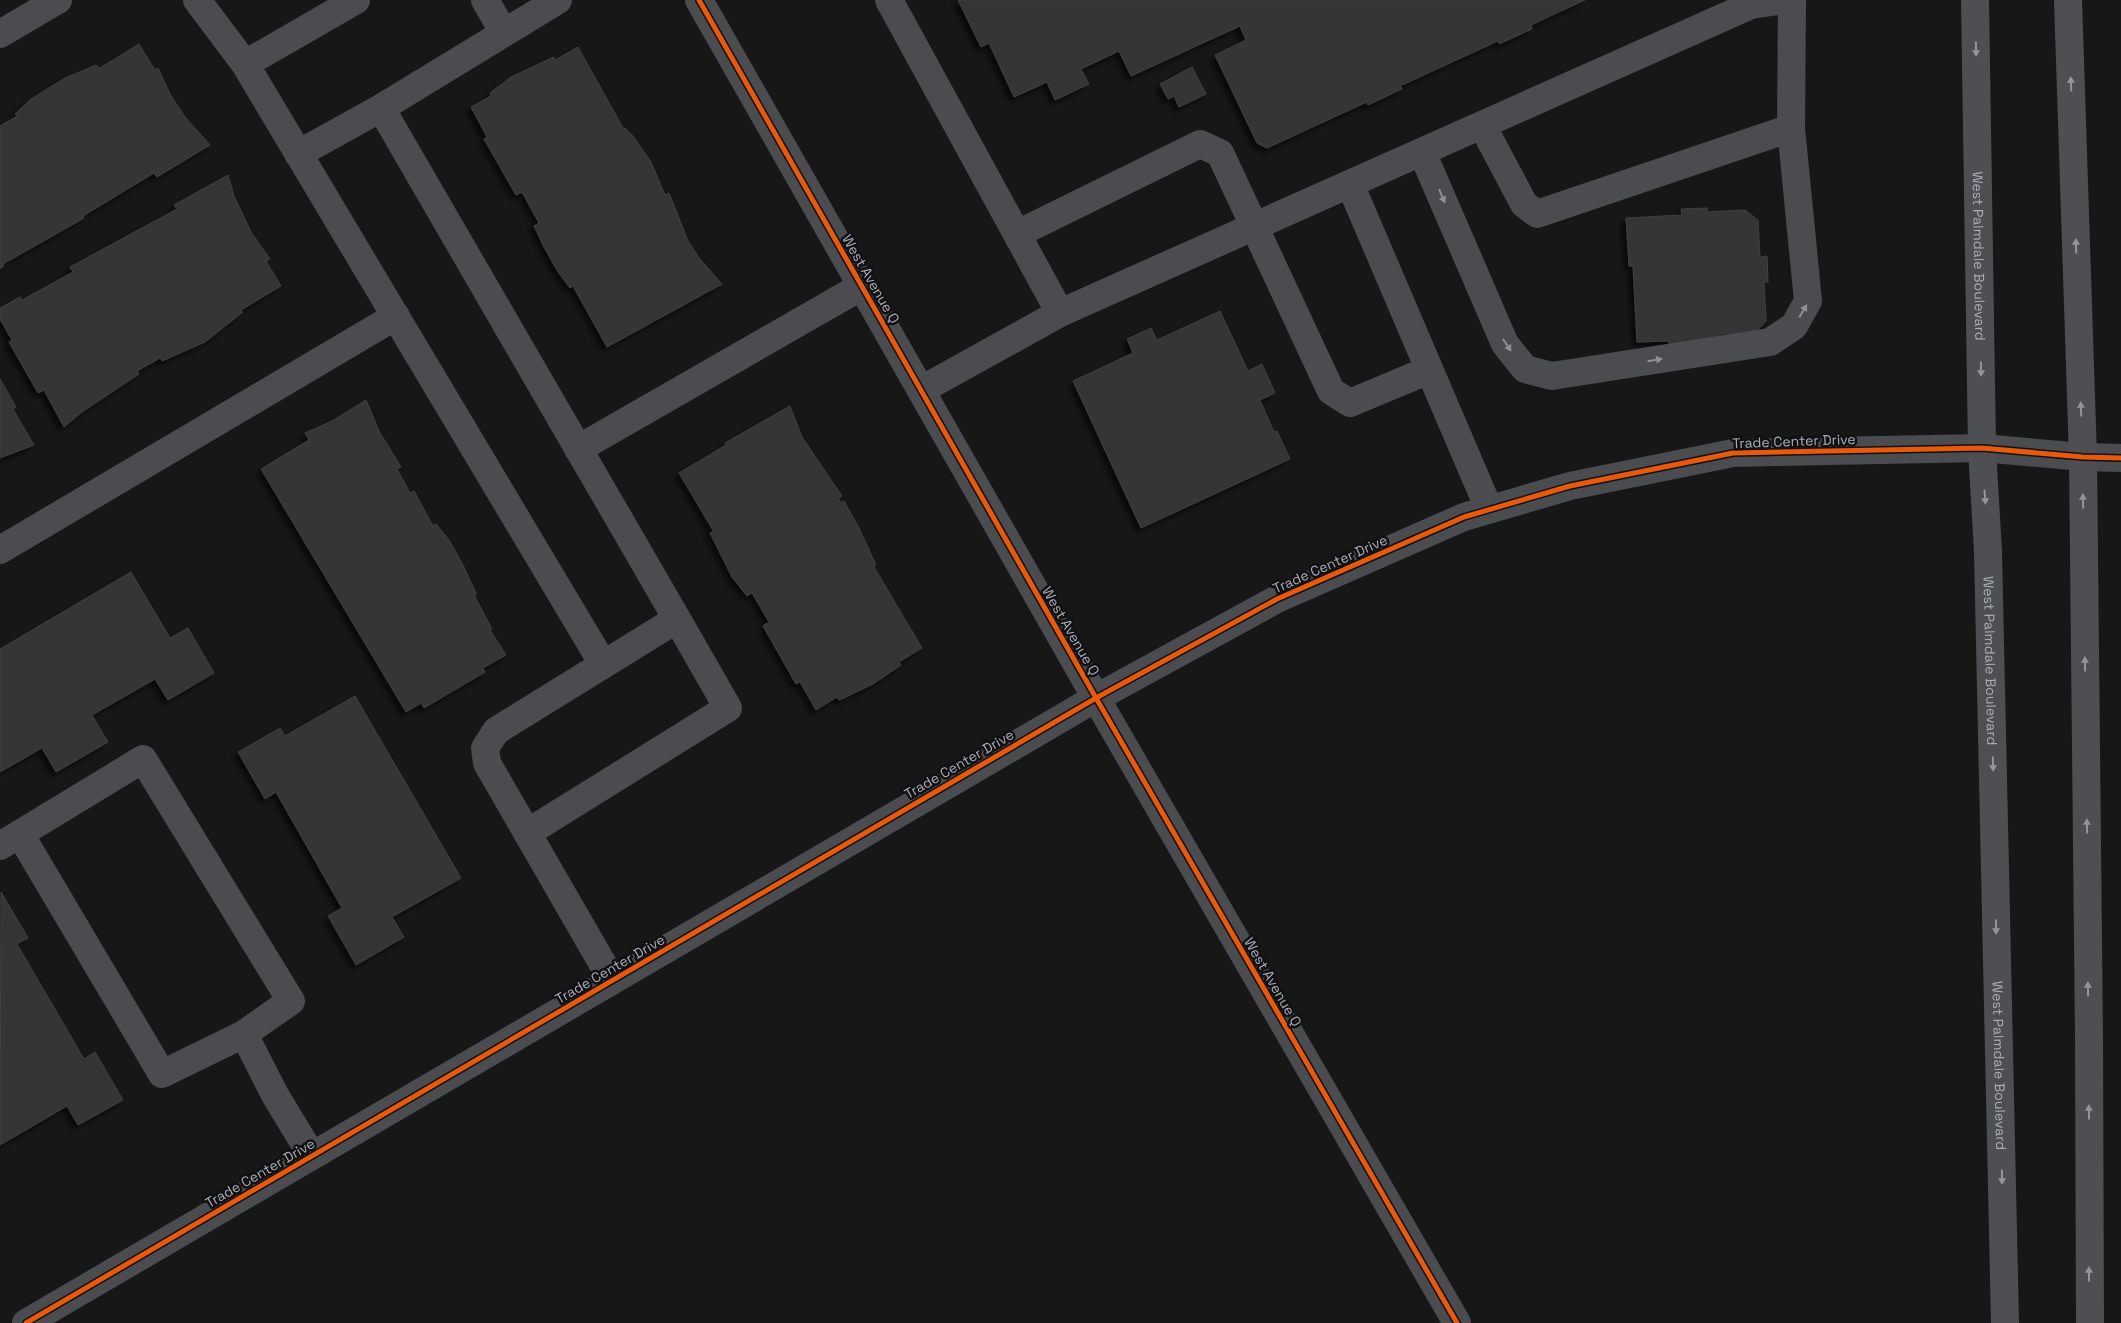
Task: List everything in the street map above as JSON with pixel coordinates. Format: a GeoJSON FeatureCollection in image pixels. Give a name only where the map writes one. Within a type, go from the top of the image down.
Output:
{"type":"FeatureCollection","features":[{"type":"Feature","properties":{"kind":"main road","name":"West Palmdale Boulevard"},"geometry":{"type":"LineString","coordinates":[[1975,0],[1982,448],[1988,552],[2005,1323]]}},
{"type":"Feature","properties":{"kind":"main road"},"geometry":{"type":"LineString","coordinates":[[2068,0],[2083,457],[2090,1323]]}},
{"type":"Feature","properties":{"kind":"street"},"geometry":{"type":"LineString","coordinates":[[0,34],[58,0]]}},
{"type":"Feature","properties":{"kind":"street"},"geometry":{"type":"LineString","coordinates":[[197,0],[245,64],[604,664]]}},
{"type":"Feature","properties":{"kind":"street"},"geometry":{"type":"LineString","coordinates":[[245,64],[356,0]]}},
{"type":"Feature","properties":{"kind":"street"},"geometry":{"type":"LineString","coordinates":[[484,0],[504,33]]}},
{"type":"Feature","properties":{"kind":"street"},"geometry":{"type":"LineString","coordinates":[[298,154],[381,108],[558,0]]}},
{"type":"Feature","properties":{"kind":"street"},"geometry":{"type":"LineString","coordinates":[[889,0],[1060,313]]}},
{"type":"Feature","properties":{"kind":"street"},"geometry":{"type":"LineString","coordinates":[[921,390],[1060,313],[1751,5],[1784,0]]}},
{"type":"Feature","properties":{"kind":"street"},"geometry":{"type":"LineString","coordinates":[[1422,152],[1505,344],[1525,368],[1552,376],[1770,342],[1794,326],[1808,301],[1791,128],[1792,0]]}},
{"type":"Feature","properties":{"kind":"street","name":"West Avenue Q"},"geometry":{"type":"LineString","coordinates":[[710,4],[862,286],[1096,698],[1457,1323]]}},
{"type":"Feature","properties":{"kind":"street"},"geometry":{"type":"LineString","coordinates":[[381,108],[728,708],[527,833]]}},
{"type":"Feature","properties":{"kind":"street"},"geometry":{"type":"LineString","coordinates":[[1482,125],[1524,204],[1537,214],[1791,128]]}},
{"type":"Feature","properties":{"kind":"street"},"geometry":{"type":"LineString","coordinates":[[1017,234],[1200,144],[1220,154],[1331,391],[1350,403],[1429,370]]}},
{"type":"Feature","properties":{"kind":"street"},"geometry":{"type":"LineString","coordinates":[[1350,184],[1489,509]]}},
{"type":"Feature","properties":{"kind":"street"},"geometry":{"type":"LineString","coordinates":[[578,448],[862,286]]}},
{"type":"Feature","properties":{"kind":"street"},"geometry":{"type":"LineString","coordinates":[[0,550],[396,316]]}},
{"type":"Feature","properties":{"kind":"street","name":"Trade Center Drive"},"geometry":{"type":"LineString","coordinates":[[35,1321],[312,1156],[1096,698],[1277,599],[1464,517],[1570,486],[1733,453],[1982,448],[2083,457],[2121,458]]}},
{"type":"Feature","properties":{"kind":"street"},"geometry":{"type":"LineString","coordinates":[[612,980],[487,763],[485,748],[496,731],[677,619]]}},
{"type":"Feature","properties":{"kind":"street"},"geometry":{"type":"LineString","coordinates":[[143,760],[291,1001],[244,1034],[162,1074],[10,840],[143,760]]}},
{"type":"Feature","properties":{"kind":"street"},"geometry":{"type":"LineString","coordinates":[[244,1034],[275,1096],[312,1156]]}},
{"type":"Feature","properties":{"kind":"building"},"geometry":{"type":"Polygon","coordinates":[[[958,0],[1585,0],[1531,25],[1532,29],[1499,44],[1498,41],[1400,86],[1402,89],[1368,105],[1367,102],[1267,148],[1257,143],[1215,55],[1246,40],[1240,26],[1131,76],[1119,51],[1081,69],[1089,84],[1055,100],[1047,82],[1014,97],[989,43],[981,47],[958,0]]]}},
{"type":"Feature","properties":{"kind":"building"},"geometry":{"type":"Polygon","coordinates":[[[139,44],[155,70],[158,68],[170,94],[185,117],[210,145],[157,177],[154,173],[83,216],[84,218],[3,264],[4,266],[0,269],[0,126],[17,116],[15,114],[31,99],[65,78],[96,65],[100,68],[139,44]]]}},
{"type":"Feature","properties":{"kind":"building"},"geometry":{"type":"Polygon","coordinates":[[[578,47],[623,128],[633,136],[651,162],[665,195],[669,193],[688,241],[700,259],[722,284],[607,347],[573,286],[570,288],[558,272],[534,226],[539,223],[522,192],[516,195],[484,139],[487,137],[471,107],[491,96],[490,93],[511,77],[554,57],[555,60],[578,47]]]}},
{"type":"Feature","properties":{"kind":"building"},"geometry":{"type":"Polygon","coordinates":[[[1192,67],[1206,94],[1179,107],[1174,96],[1168,99],[1160,84],[1192,67]]]}},
{"type":"Feature","properties":{"kind":"building"},"geometry":{"type":"Polygon","coordinates":[[[228,175],[234,196],[251,232],[270,259],[266,261],[281,286],[241,310],[243,312],[205,342],[162,361],[160,358],[137,371],[139,374],[82,412],[64,427],[44,390],[38,393],[9,342],[12,340],[0,319],[0,308],[20,297],[22,300],[73,272],[70,267],[177,209],[174,205],[228,175]]]}},
{"type":"Feature","properties":{"kind":"building"},"geometry":{"type":"Polygon","coordinates":[[[1707,208],[1707,212],[1745,210],[1758,220],[1760,257],[1767,256],[1768,282],[1764,282],[1766,321],[1755,333],[1720,334],[1721,343],[1669,346],[1669,341],[1637,342],[1633,266],[1629,266],[1626,218],[1682,215],[1681,209],[1707,208]]]}},
{"type":"Feature","properties":{"kind":"building"},"geometry":{"type":"Polygon","coordinates":[[[1220,311],[1248,371],[1262,364],[1275,393],[1260,400],[1274,432],[1277,431],[1290,459],[1141,528],[1073,381],[1133,353],[1127,339],[1151,328],[1157,340],[1220,311]]]}},
{"type":"Feature","properties":{"kind":"building"},"geometry":{"type":"Polygon","coordinates":[[[0,379],[16,407],[13,409],[34,445],[0,458],[0,379]]]}},
{"type":"Feature","properties":{"kind":"building"},"geometry":{"type":"Polygon","coordinates":[[[366,400],[379,431],[401,467],[397,469],[410,493],[414,491],[433,526],[436,524],[449,540],[476,593],[475,597],[492,629],[490,630],[506,655],[483,668],[485,672],[424,708],[421,703],[406,712],[261,469],[309,440],[305,433],[332,421],[366,400]]]}},
{"type":"Feature","properties":{"kind":"building"},"geometry":{"type":"Polygon","coordinates":[[[790,406],[802,437],[842,496],[838,498],[841,503],[844,501],[858,526],[876,565],[874,567],[922,648],[899,662],[901,665],[873,684],[839,700],[837,697],[816,710],[800,682],[796,684],[763,626],[769,622],[752,593],[747,596],[732,577],[710,533],[714,532],[679,473],[726,445],[725,443],[790,406]]]}},
{"type":"Feature","properties":{"kind":"building"},"geometry":{"type":"Polygon","coordinates":[[[131,572],[170,638],[188,628],[214,673],[168,700],[155,679],[92,715],[108,742],[56,772],[42,748],[0,772],[0,649],[131,572]]]}},
{"type":"Feature","properties":{"kind":"building"},"geometry":{"type":"Polygon","coordinates":[[[355,696],[461,878],[392,917],[404,937],[356,965],[328,916],[342,908],[276,792],[265,799],[238,752],[280,728],[285,736],[355,696]]]}},
{"type":"Feature","properties":{"kind":"building"},"geometry":{"type":"Polygon","coordinates":[[[1,892],[28,938],[17,944],[84,1059],[95,1052],[123,1100],[78,1125],[67,1106],[0,1145],[1,892]]]}},
{"type":"Feature","properties":{"kind":"cycle path"},"geometry":{"type":"LineString","coordinates":[[699,0],[1096,698],[1457,1323]]}},
{"type":"Feature","properties":{"kind":"cycle path"},"geometry":{"type":"LineString","coordinates":[[26,1323],[1096,698],[1277,599],[1464,517],[1570,486],[1733,453],[1982,448],[2083,457],[2121,458]]}}]}
